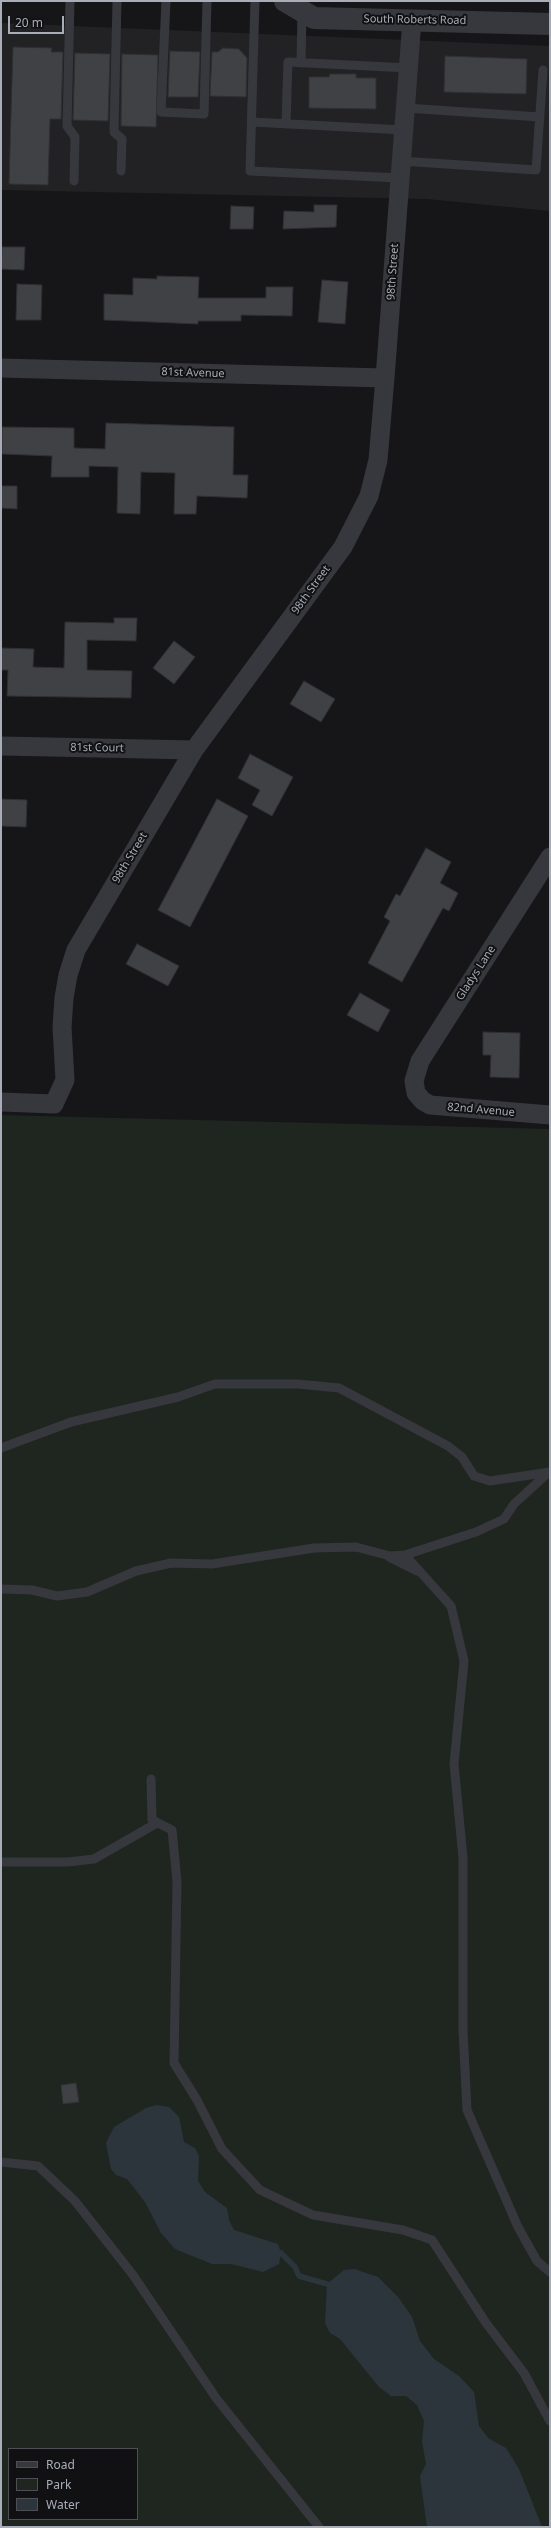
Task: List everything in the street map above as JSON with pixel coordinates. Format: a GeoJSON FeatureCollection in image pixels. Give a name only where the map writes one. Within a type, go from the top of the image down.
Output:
{"type":"FeatureCollection","features":[{"type":"Feature","properties":{"kind":"street","name":"South Roberts Road"},"geometry":{"type":"LineString","coordinates":[[293,6],[314,18],[550,24]]}},
{"type":"Feature","properties":{"kind":"street","name":"98th Street"},"geometry":{"type":"LineString","coordinates":[[1,1102],[54,1104],[65,1080],[62,1026],[64,998],[68,975],[76,950],[194,750],[343,547],[362,515],[374,480],[378,460],[412,20]]}},
{"type":"Feature","properties":{"kind":"street","name":"81st Avenue"},"geometry":{"type":"LineString","coordinates":[[1,368],[385,378]]}},
{"type":"Feature","properties":{"kind":"street","name":"81st Court"},"geometry":{"type":"LineString","coordinates":[[1,746],[194,750]]}},
{"type":"Feature","properties":{"kind":"street","name":"Gladys Lane"},"geometry":{"type":"LineString","coordinates":[[416,1093],[414,1081],[420,1061],[550,857]]}},
{"type":"Feature","properties":{"kind":"street","name":"82nd Avenue"},"geometry":{"type":"LineString","coordinates":[[416,1093],[423,1101],[430,1105],[550,1115]]}},
{"type":"Feature","properties":{"kind":"lane"},"geometry":{"type":"LineString","coordinates":[[70,1],[67,126],[75,137],[74,181]]}},
{"type":"Feature","properties":{"kind":"lane"},"geometry":{"type":"LineString","coordinates":[[117,1],[114,132],[122,139],[121,171]]}},
{"type":"Feature","properties":{"kind":"lane"},"geometry":{"type":"LineString","coordinates":[[166,1],[161,112],[204,114],[207,1]]}},
{"type":"Feature","properties":{"kind":"lane"},"geometry":{"type":"LineString","coordinates":[[255,1],[250,171],[536,170],[543,70]]}},
{"type":"Feature","properties":{"kind":"lane"},"geometry":{"type":"LineString","coordinates":[[293,6],[301,63]]}},
{"type":"Feature","properties":{"kind":"lane"},"geometry":{"type":"LineString","coordinates":[[286,124],[288,62],[408,68]]}},
{"type":"Feature","properties":{"kind":"lane"},"geometry":{"type":"LineString","coordinates":[[406,108],[540,117]]}},
{"type":"Feature","properties":{"kind":"lane"},"geometry":{"type":"LineString","coordinates":[[252,122],[404,130]]}},
{"type":"Feature","properties":{"kind":"lane"},"geometry":{"type":"LineString","coordinates":[[1,1448],[71,1422],[178,1397],[216,1384],[298,1384],[339,1388],[448,1446],[462,1457],[474,1476],[490,1481],[550,1472]]}},
{"type":"Feature","properties":{"kind":"lane"},"geometry":{"type":"LineString","coordinates":[[386,1555],[405,1555],[476,1532],[504,1519],[514,1504],[532,1486],[550,1472]]}},
{"type":"Feature","properties":{"kind":"lane"},"geometry":{"type":"LineString","coordinates":[[1,1589],[32,1590],[57,1596],[87,1592],[136,1571],[171,1563],[212,1564],[314,1548],[356,1547],[386,1555],[421,1573]]}},
{"type":"Feature","properties":{"kind":"lane"},"geometry":{"type":"LineString","coordinates":[[405,1555],[450,1606],[464,1661],[454,1764],[463,1858],[463,2030],[467,2110],[518,2227],[537,2261],[550,2272]]}},
{"type":"Feature","properties":{"kind":"lane"},"geometry":{"type":"LineString","coordinates":[[151,1779],[152,1820],[172,1830],[177,1881],[174,2063],[197,2100],[222,2149],[260,2190],[313,2215],[403,2230],[432,2240],[486,2323],[524,2373],[550,2421]]}},
{"type":"Feature","properties":{"kind":"lane"},"geometry":{"type":"LineString","coordinates":[[1,1862],[68,1862],[94,1859],[157,1823]]}},
{"type":"Feature","properties":{"kind":"lane"},"geometry":{"type":"LineString","coordinates":[[1,2162],[38,2166],[75,2201],[133,2274],[216,2398],[319,2527]]}},
{"type":"Feature","properties":{"kind":"shaded area"},"geometry":{"type":"Polygon","coordinates":[[[1,23],[550,46],[550,211],[427,199],[1,190],[1,23]]]}},
{"type":"Feature","properties":{"kind":"green space"},"geometry":{"type":"Polygon","coordinates":[[[1,1115],[550,1129],[550,2527],[1,2527],[1,1115]]]}},
{"type":"Feature","properties":{"kind":"water"},"geometry":{"type":"Polygon","coordinates":[[[157,2105],[169,2107],[179,2117],[184,2142],[195,2148],[199,2156],[198,2181],[205,2192],[227,2208],[229,2220],[234,2230],[278,2244],[281,2253],[279,2264],[263,2272],[231,2264],[212,2264],[175,2249],[161,2233],[145,2202],[127,2179],[116,2175],[111,2169],[106,2143],[114,2127],[146,2108],[157,2105]]]}},
{"type":"Feature","properties":{"kind":"water"},"geometry":{"type":"Polygon","coordinates":[[[354,2269],[378,2277],[398,2297],[412,2317],[420,2341],[434,2359],[459,2376],[474,2392],[479,2426],[488,2438],[506,2448],[519,2469],[542,2527],[427,2527],[420,2476],[426,2464],[422,2442],[424,2421],[417,2405],[406,2396],[391,2396],[379,2387],[340,2339],[330,2333],[325,2323],[327,2284],[344,2270],[354,2269]]]}},
{"type":"Feature","properties":{"kind":"building"},"geometry":{"type":"Polygon","coordinates":[[[13,47],[52,48],[51,52],[63,52],[61,119],[50,119],[48,185],[9,184],[13,47]]]}},
{"type":"Feature","properties":{"kind":"building"},"geometry":{"type":"Polygon","coordinates":[[[223,48],[239,49],[247,58],[246,97],[210,96],[212,52],[218,52],[223,48]]]}},
{"type":"Feature","properties":{"kind":"building"},"geometry":{"type":"Polygon","coordinates":[[[170,51],[200,52],[198,97],[168,97],[170,51]]]}},
{"type":"Feature","properties":{"kind":"building"},"geometry":{"type":"Polygon","coordinates":[[[75,53],[110,54],[108,121],[73,120],[75,53]]]}},
{"type":"Feature","properties":{"kind":"building"},"geometry":{"type":"Polygon","coordinates":[[[122,54],[158,55],[156,127],[121,126],[122,54]]]}},
{"type":"Feature","properties":{"kind":"building"},"geometry":{"type":"Polygon","coordinates":[[[445,56],[527,59],[526,94],[444,92],[445,56]]]}},
{"type":"Feature","properties":{"kind":"building"},"geometry":{"type":"Polygon","coordinates":[[[330,74],[356,74],[356,78],[376,78],[376,109],[309,108],[309,77],[329,77],[330,74]]]}},
{"type":"Feature","properties":{"kind":"building"},"geometry":{"type":"Polygon","coordinates":[[[314,205],[337,205],[336,227],[283,229],[284,211],[314,212],[314,205]]]}},
{"type":"Feature","properties":{"kind":"building"},"geometry":{"type":"Polygon","coordinates":[[[231,206],[254,207],[253,229],[230,229],[231,206]]]}},
{"type":"Feature","properties":{"kind":"building"},"geometry":{"type":"Polygon","coordinates":[[[2,247],[25,247],[24,270],[1,269],[2,247]]]}},
{"type":"Feature","properties":{"kind":"building"},"geometry":{"type":"Polygon","coordinates":[[[157,276],[199,277],[198,298],[266,298],[266,287],[293,287],[292,316],[241,315],[241,321],[198,321],[198,324],[104,320],[104,294],[133,295],[133,278],[157,279],[157,276]]]}},
{"type":"Feature","properties":{"kind":"building"},"geometry":{"type":"Polygon","coordinates":[[[322,280],[348,282],[345,324],[318,322],[322,280]]]}},
{"type":"Feature","properties":{"kind":"building"},"geometry":{"type":"Polygon","coordinates":[[[17,284],[42,285],[41,320],[16,320],[17,284]]]}},
{"type":"Feature","properties":{"kind":"building"},"geometry":{"type":"Polygon","coordinates":[[[106,423],[234,427],[233,475],[248,475],[247,498],[197,496],[196,514],[174,514],[175,473],[141,472],[140,514],[117,513],[118,467],[89,466],[89,477],[51,477],[52,456],[2,454],[2,427],[74,428],[74,448],[105,449],[106,423]]]}},
{"type":"Feature","properties":{"kind":"building"},"geometry":{"type":"Polygon","coordinates":[[[1,486],[17,486],[17,509],[1,508],[1,486]]]}},
{"type":"Feature","properties":{"kind":"building"},"geometry":{"type":"Polygon","coordinates":[[[114,618],[137,618],[136,641],[87,640],[87,670],[132,671],[131,698],[7,696],[8,670],[1,670],[1,648],[34,649],[33,667],[64,668],[65,622],[114,623],[114,618]]]}},
{"type":"Feature","properties":{"kind":"building"},"geometry":{"type":"Polygon","coordinates":[[[174,641],[195,657],[174,684],[153,668],[174,641]]]}},
{"type":"Feature","properties":{"kind":"building"},"geometry":{"type":"Polygon","coordinates":[[[304,681],[335,699],[321,722],[290,704],[304,681]]]}},
{"type":"Feature","properties":{"kind":"building"},"geometry":{"type":"Polygon","coordinates":[[[250,754],[293,777],[272,816],[252,805],[260,790],[238,778],[250,754]]]}},
{"type":"Feature","properties":{"kind":"building"},"geometry":{"type":"Polygon","coordinates":[[[1,799],[27,800],[26,827],[1,826],[1,799]]]}},
{"type":"Feature","properties":{"kind":"building"},"geometry":{"type":"Polygon","coordinates":[[[217,799],[248,816],[190,927],[158,910],[217,799]]]}},
{"type":"Feature","properties":{"kind":"building"},"geometry":{"type":"Polygon","coordinates":[[[426,848],[451,862],[440,883],[458,893],[449,911],[443,908],[402,982],[368,963],[390,921],[384,917],[396,894],[400,896],[426,848]]]}},
{"type":"Feature","properties":{"kind":"building"},"geometry":{"type":"Polygon","coordinates":[[[137,944],[179,966],[168,986],[126,964],[137,944]]]}},
{"type":"Feature","properties":{"kind":"building"},"geometry":{"type":"Polygon","coordinates":[[[360,993],[390,1010],[378,1032],[347,1015],[360,993]]]}},
{"type":"Feature","properties":{"kind":"building"},"geometry":{"type":"Polygon","coordinates":[[[483,1032],[520,1033],[519,1078],[490,1077],[491,1055],[483,1055],[483,1032]]]}},
{"type":"Feature","properties":{"kind":"building"},"geometry":{"type":"Polygon","coordinates":[[[76,2083],[79,2102],[63,2104],[61,2085],[76,2083]]]}},
{"type":"Feature","properties":{"kind":"waterway"},"geometry":{"type":"LineString","coordinates":[[281,2253],[295,2267],[299,2276],[327,2284]]}}]}
